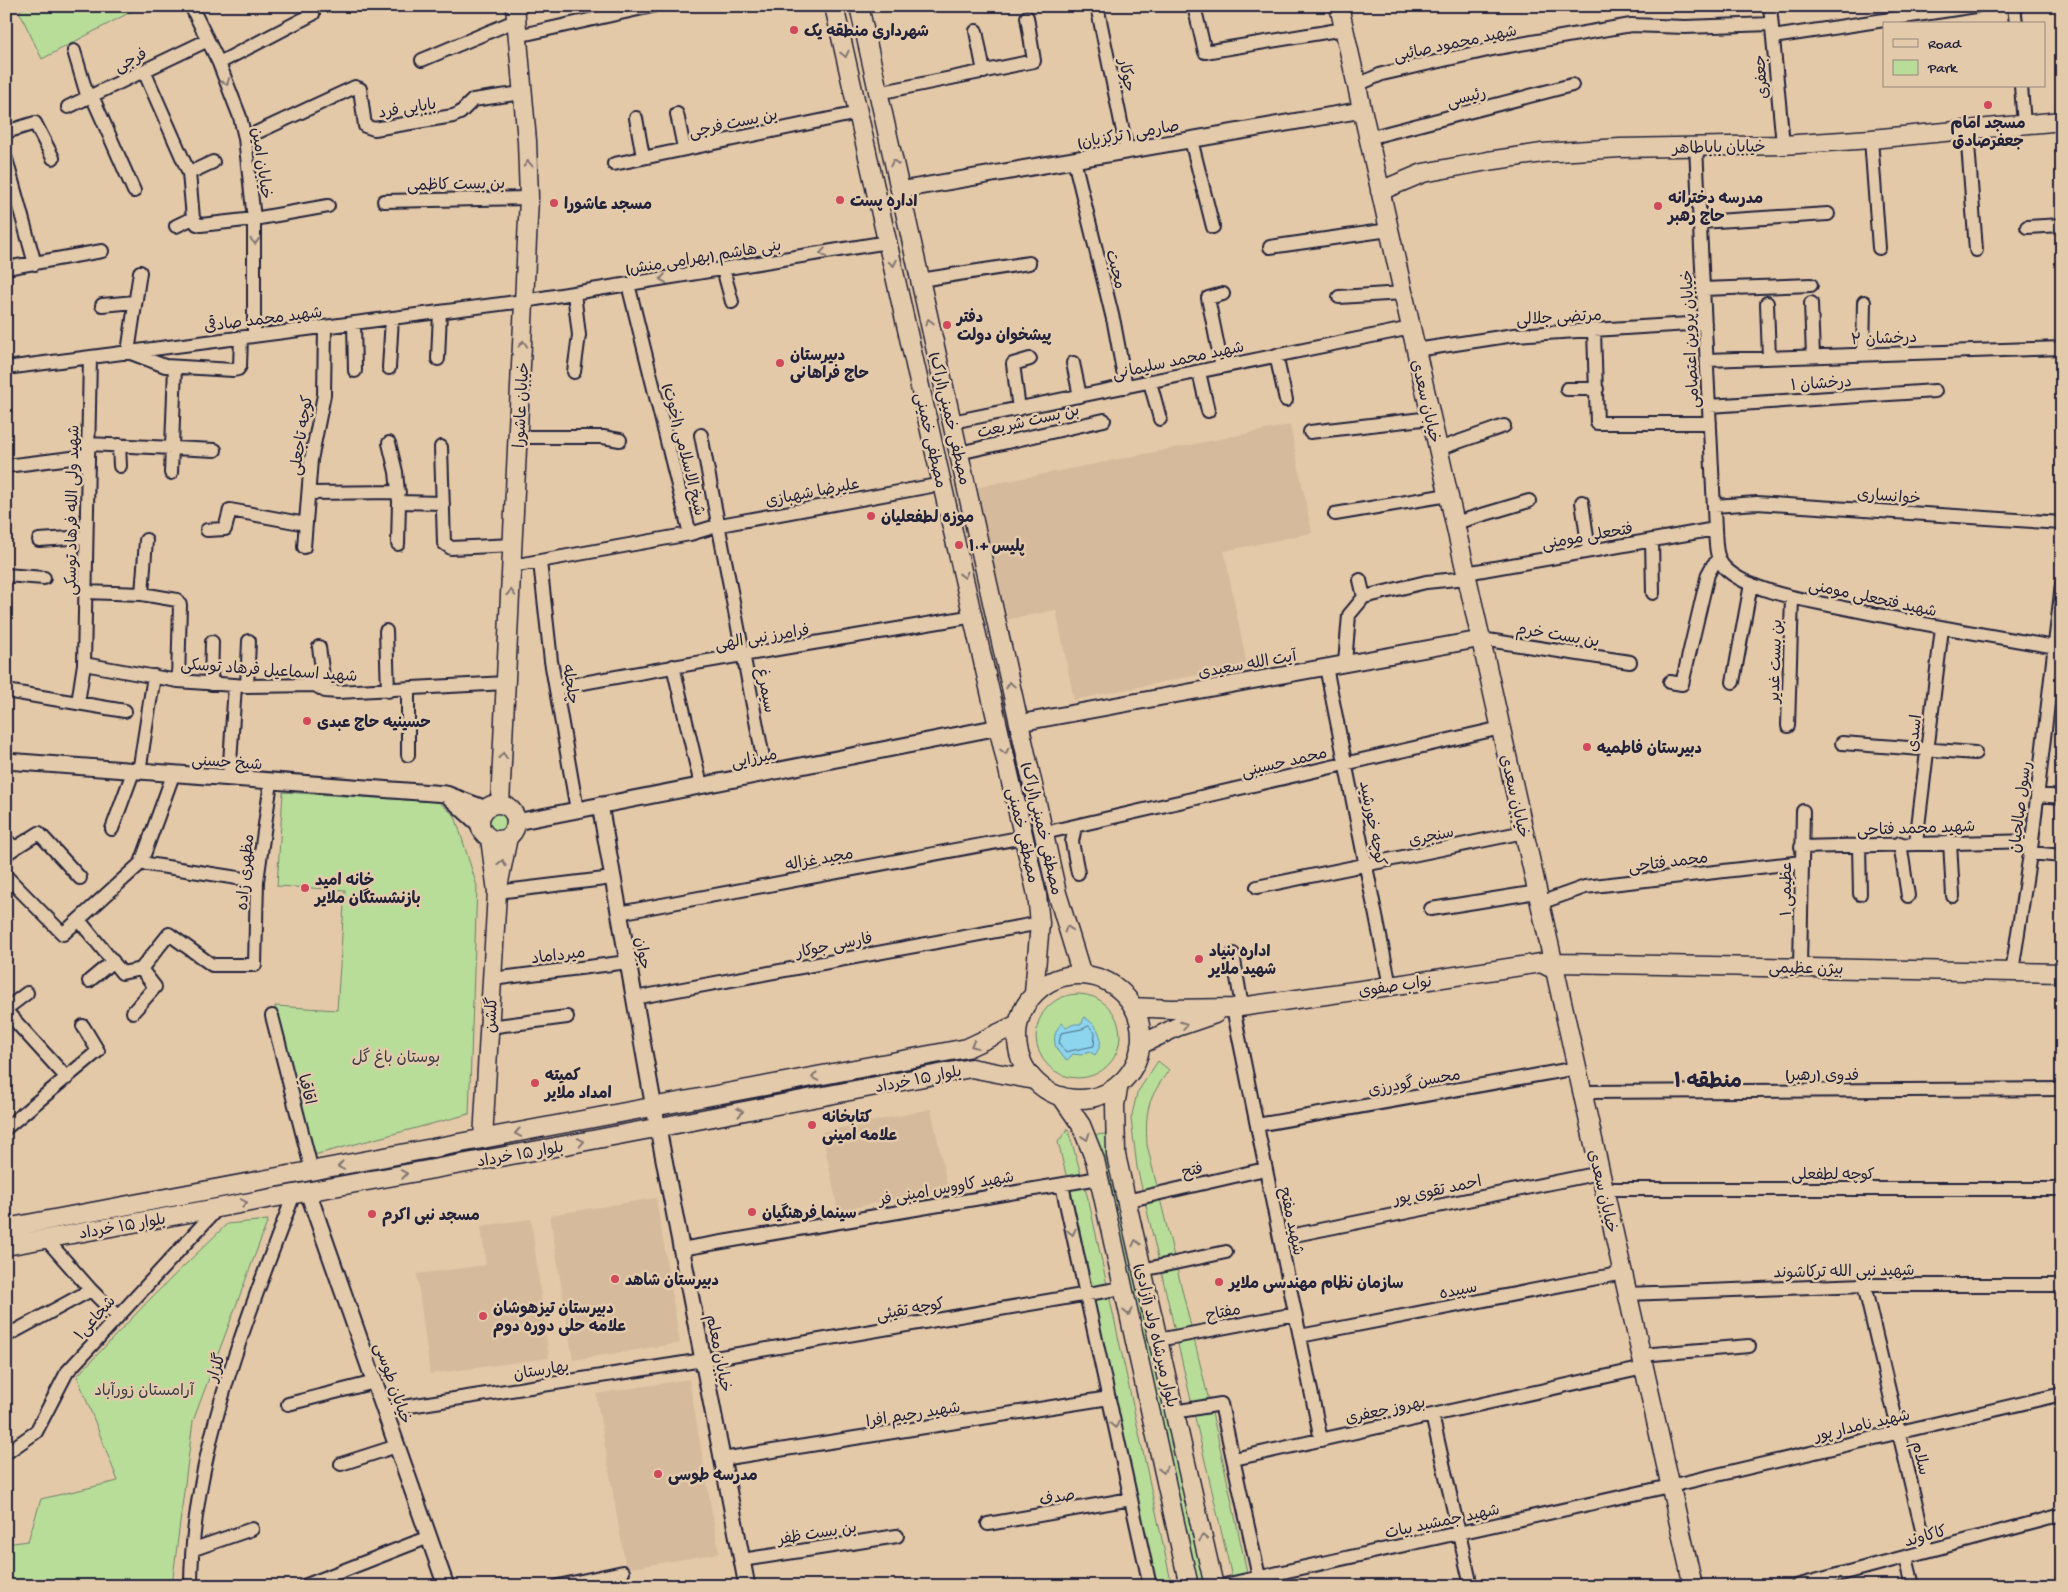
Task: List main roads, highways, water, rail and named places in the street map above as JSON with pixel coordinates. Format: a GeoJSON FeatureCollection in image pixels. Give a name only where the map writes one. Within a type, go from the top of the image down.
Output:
{"type":"FeatureCollection","features":[{"type":"Feature","properties":{"kind":"main road","name":"مصطفی خمینی"},"geometry":{"type":"LineString","coordinates":[[834,6],[1037,895],[1040,922],[1034,993]]}},
{"type":"Feature","properties":{"kind":"main road","name":"مصطفی خمینی(اراک)"},"geometry":{"type":"LineString","coordinates":[[859,6],[1057,893],[1082,975]]}},
{"type":"Feature","properties":{"kind":"main road","name":"خیابان سعدی"},"geometry":{"type":"LineString","coordinates":[[1339,6],[1692,1586]]}},
{"type":"Feature","properties":{"kind":"main road","name":"خیابان عاشورا"},"geometry":{"type":"LineString","coordinates":[[497,823],[519,437],[529,198],[516,21]]}},
{"type":"Feature","properties":{"kind":"main road","name":"خیابان باباطاهر"},"geometry":{"type":"LineString","coordinates":[[1380,191],[1423,173],[1542,153],[1610,148],[1783,145],[1871,139],[2062,121]]}},
{"type":"Feature","properties":{"kind":"main road","name":"گلشن"},"geometry":{"type":"LineString","coordinates":[[483,1138],[497,892],[497,823]]}},
{"type":"Feature","properties":{"kind":"main road","name":"نواب صفوی"},"geometry":{"type":"LineString","coordinates":[[1238,1007],[1390,986],[1541,962],[1555,970]]}},
{"type":"Feature","properties":{"kind":"main road","name":"بیژن عظیمی"},"geometry":{"type":"LineString","coordinates":[[1555,970],[1560,962],[2062,973]]}},
{"type":"Feature","properties":{"kind":"main road"},"geometry":{"type":"LineString","coordinates":[[1082,975],[1098,978],[1112,984],[1124,994],[1133,1007],[1139,1026],[1140,1045],[1136,1060],[1129,1073],[1118,1084],[1097,1096],[1073,1098],[1060,1096],[1046,1090],[1034,1080],[1022,1063],[1017,1044],[1018,1024],[1024,1007],[1034,993],[1056,979],[1082,975]]}},
{"type":"Feature","properties":{"kind":"main road"},"geometry":{"type":"LineString","coordinates":[[1133,1007],[1171,1009],[1238,1007]]}},
{"type":"Feature","properties":{"kind":"main road"},"geometry":{"type":"LineString","coordinates":[[1140,1045],[1177,1027],[1238,1007]]}},
{"type":"Feature","properties":{"kind":"main road","name":"بلوار ۱۵ خرداد"},"geometry":{"type":"LineString","coordinates":[[6,1228],[967,1048],[1018,1024]]}},
{"type":"Feature","properties":{"kind":"main road","name":"بلوار ۱۵ خرداد"},"geometry":{"type":"LineString","coordinates":[[6,1246],[658,1128],[971,1068],[1034,1080]]}},
{"type":"Feature","properties":{"kind":"main road","name":"بلوار میرشاه ولد (آزادی)"},"geometry":{"type":"LineString","coordinates":[[1118,1084],[1115,1104],[1116,1155],[1214,1586]]}},
{"type":"Feature","properties":{"kind":"main road","name":"بلوار میرشاه ولد (آزادی)"},"geometry":{"type":"LineString","coordinates":[[1060,1096],[1081,1125],[1099,1178],[1189,1586]]}},
{"type":"Feature","properties":{"kind":"water"},"geometry":{"type":"Polygon","coordinates":[[[1084,1017],[1097,1029],[1100,1044],[1095,1055],[1089,1051],[1081,1055],[1073,1054],[1067,1060],[1056,1048],[1056,1033],[1062,1023],[1066,1028],[1074,1024],[1082,1024],[1084,1017]]]}},
{"type":"Feature","properties":{"kind":"place","name":"شهرداری منطقه یک"},"geometry":{"type":"Point","coordinates":[794,30]}},
{"type":"Feature","properties":{"kind":"place","name":"مسجد امام جعفرصادق"},"geometry":{"type":"Point","coordinates":[1988,105]}},
{"type":"Feature","properties":{"kind":"place","name":"اداره پست"},"geometry":{"type":"Point","coordinates":[840,200]}},
{"type":"Feature","properties":{"kind":"place","name":"مسجد عاشورا"},"geometry":{"type":"Point","coordinates":[554,203]}},
{"type":"Feature","properties":{"kind":"place","name":"مدرسه دخترانه حاج رهبر"},"geometry":{"type":"Point","coordinates":[1658,206]}},
{"type":"Feature","properties":{"kind":"place","name":"دفتر پیشخوان دولت"},"geometry":{"type":"Point","coordinates":[947,325]}},
{"type":"Feature","properties":{"kind":"place","name":"دبیرستان حاج فراهانی"},"geometry":{"type":"Point","coordinates":[780,363]}},
{"type":"Feature","properties":{"kind":"place","name":"موزه لطفعلیان"},"geometry":{"type":"Point","coordinates":[871,516]}},
{"type":"Feature","properties":{"kind":"place","name":"پلیس +۱۰"},"geometry":{"type":"Point","coordinates":[959,545]}},
{"type":"Feature","properties":{"kind":"place","name":"حسینیه حاج عبدی"},"geometry":{"type":"Point","coordinates":[307,721]}},
{"type":"Feature","properties":{"kind":"place","name":"دبیرستان فاطمیه"},"geometry":{"type":"Point","coordinates":[1587,747]}},
{"type":"Feature","properties":{"kind":"place","name":"خانه امید بازنشستگان ملایر"},"geometry":{"type":"Point","coordinates":[305,888]}},
{"type":"Feature","properties":{"kind":"place","name":"اداره بنیاد شهید ملایر"},"geometry":{"type":"Point","coordinates":[1199,959]}},
{"type":"Feature","properties":{"kind":"place","name":"کمیته امداد ملایر"},"geometry":{"type":"Point","coordinates":[535,1083]}},
{"type":"Feature","properties":{"kind":"place","name":"کتابخانه علامه امینی"},"geometry":{"type":"Point","coordinates":[812,1125]}},
{"type":"Feature","properties":{"kind":"place","name":"سینما فرهنگیان"},"geometry":{"type":"Point","coordinates":[752,1212]}},
{"type":"Feature","properties":{"kind":"place","name":"مسجد نبی اکرم"},"geometry":{"type":"Point","coordinates":[372,1214]}},
{"type":"Feature","properties":{"kind":"place","name":"دبیرستان شاهد"},"geometry":{"type":"Point","coordinates":[615,1279]}},
{"type":"Feature","properties":{"kind":"place","name":"سازمان نظام مهندسی ملایر"},"geometry":{"type":"Point","coordinates":[1219,1282]}},
{"type":"Feature","properties":{"kind":"place","name":"دبیرستان تیزهوشان علامه حلی دوره دوم"},"geometry":{"type":"Point","coordinates":[483,1316]}},
{"type":"Feature","properties":{"kind":"place","name":"مدرسه طوسی"},"geometry":{"type":"Point","coordinates":[658,1474]}},
{"type":"Feature","properties":{"kind":"district","name":"منطقه ۱"},"geometry":{"type":"Point","coordinates":[1708,1080]}},
{"type":"Feature","properties":{"kind":"park label","name":"بوستان باغ گل"},"geometry":{"type":"Point","coordinates":[396,1056]}},
{"type":"Feature","properties":{"kind":"park label","name":"آرامستان زورآباد"},"geometry":{"type":"Point","coordinates":[144,1389]}}]}
